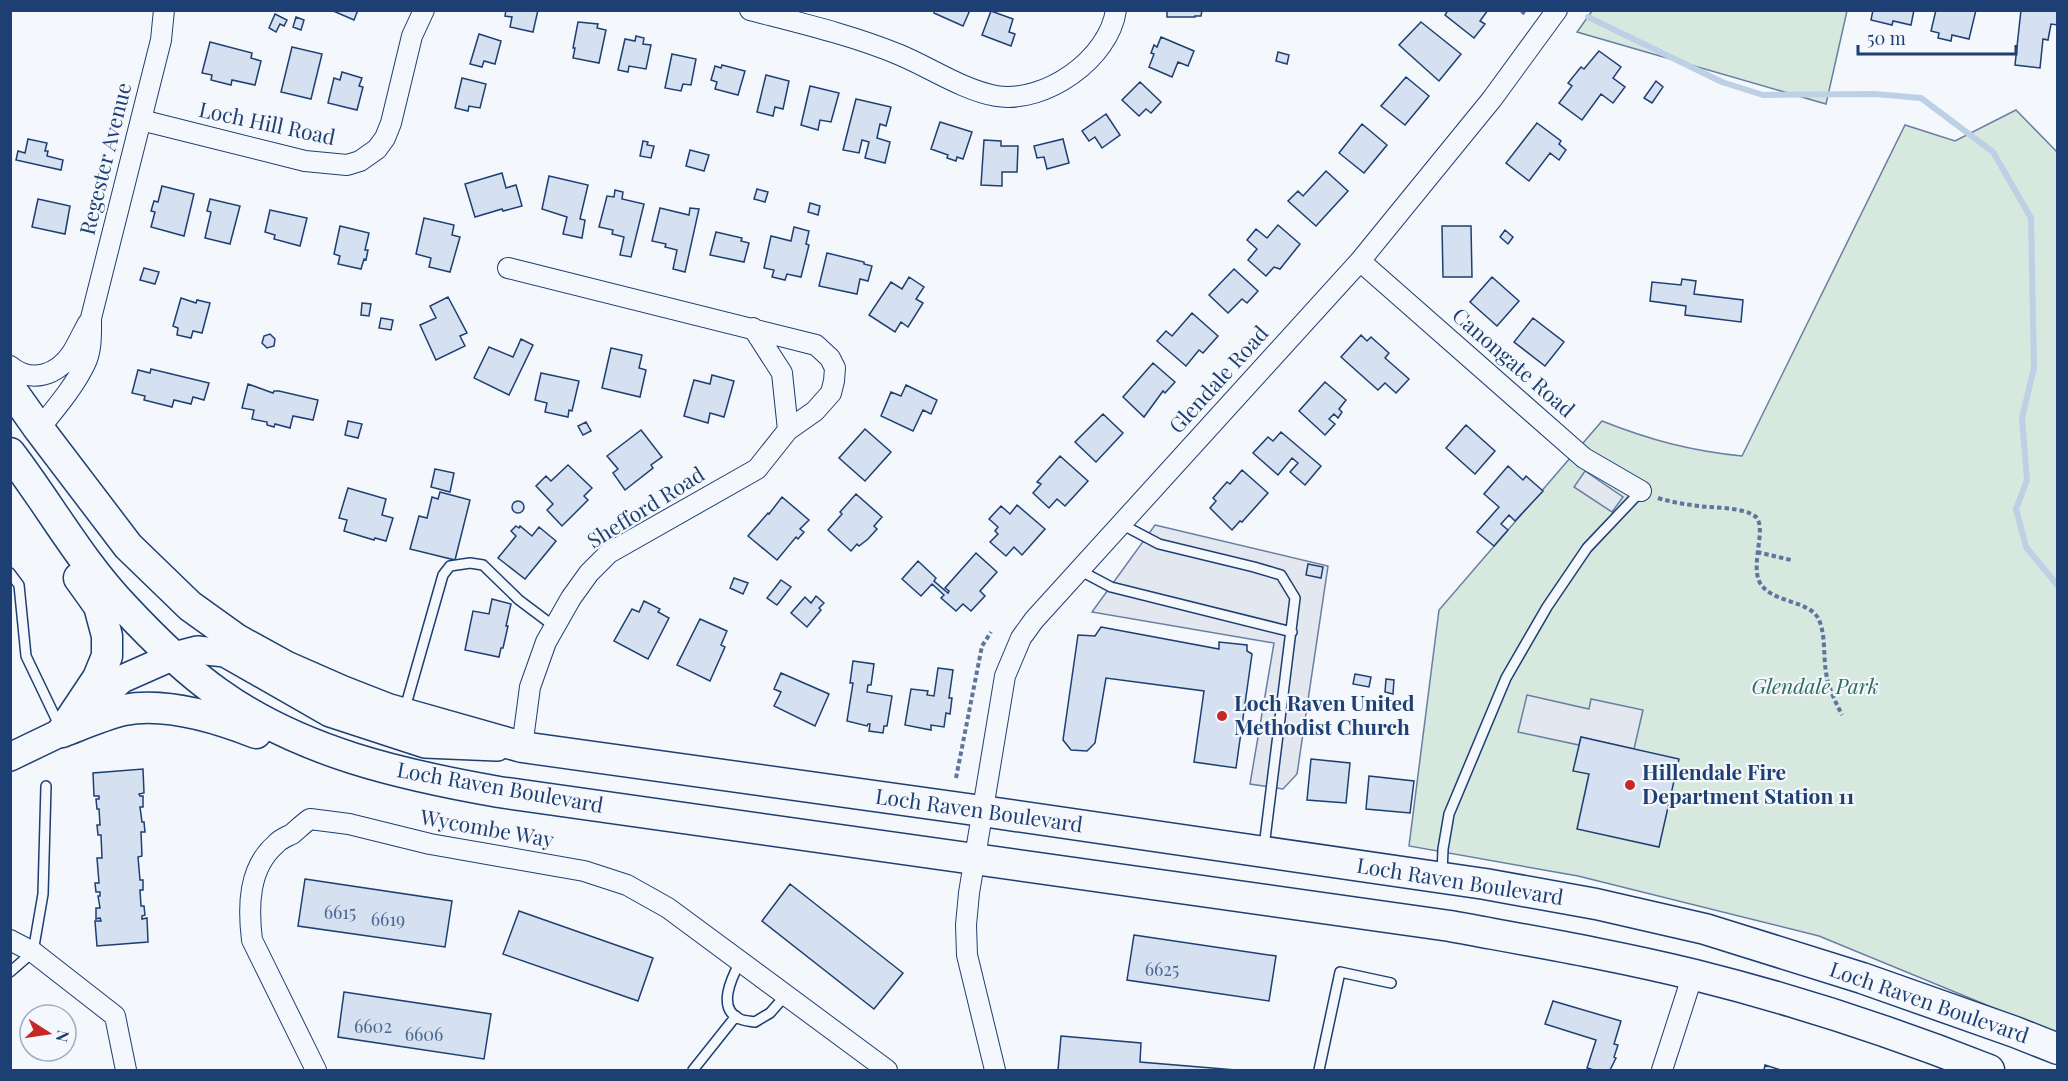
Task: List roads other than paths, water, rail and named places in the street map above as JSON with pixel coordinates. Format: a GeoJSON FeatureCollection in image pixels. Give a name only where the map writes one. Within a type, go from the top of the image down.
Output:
{"type":"FeatureCollection","features":[{"type":"Feature","properties":{"kind":"main road","name":"Loch Raven Boulevard"},"geometry":{"type":"LineString","coordinates":[[10,388],[129,546],[190,606],[236,639],[285,666],[342,691],[404,713],[522,747],[1485,884],[1596,904],[1705,929],[1862,978],[2058,1049]]}},
{"type":"Feature","properties":{"kind":"main road"},"geometry":{"type":"LineString","coordinates":[[10,414],[39,429]]}},
{"type":"Feature","properties":{"kind":"main road","name":"Loch Raven Boulevard"},"geometry":{"type":"LineString","coordinates":[[13,456],[73,544],[123,606],[174,656],[217,693],[250,714],[293,735],[346,756],[398,772],[499,792],[1450,926],[1582,950],[1693,974],[1779,997],[1864,1024],[1989,1071]]}},
{"type":"Feature","properties":{"kind":"main road"},"geometry":{"type":"LineString","coordinates":[[13,456],[40,524],[99,606],[107,636],[106,656],[98,678],[62,732]]}},
{"type":"Feature","properties":{"kind":"main road"},"geometry":{"type":"LineString","coordinates":[[62,732],[105,715],[127,710],[164,709],[222,720],[274,740],[346,756]]}},
{"type":"Feature","properties":{"kind":"main road"},"geometry":{"type":"LineString","coordinates":[[1450,926],[1485,884]]}},
{"type":"Feature","properties":{"kind":"main road"},"geometry":{"type":"LineString","coordinates":[[1693,974],[1705,929]]}},
{"type":"Feature","properties":{"kind":"street","name":"Regester Avenue"},"geometry":{"type":"LineString","coordinates":[[39,429],[54,411],[85,363],[90,347],[91,318],[161,40],[164,10]]}},
{"type":"Feature","properties":{"kind":"street","name":"Loch Hill Road"},"geometry":{"type":"LineString","coordinates":[[141,120],[305,161],[347,165],[360,161],[377,148],[392,123],[412,36],[424,10]]}},
{"type":"Feature","properties":{"kind":"street"},"geometry":{"type":"LineString","coordinates":[[750,10],[810,26],[899,55],[981,92],[1013,97],[1048,89],[1077,69],[1098,49],[1109,34],[1116,10]]}},
{"type":"Feature","properties":{"kind":"street","name":"Glendale Road"},"geometry":{"type":"LineString","coordinates":[[994,1071],[967,955],[966,925],[973,860],[1005,676],[1012,657],[1034,620],[1360,261],[1492,99],[1557,10]]}},
{"type":"Feature","properties":{"kind":"street","name":"Canongate Road"},"geometry":{"type":"LineString","coordinates":[[1360,261],[1584,458],[1641,491]]}},
{"type":"Feature","properties":{"kind":"street","name":"Shefford Road"},"geometry":{"type":"LineString","coordinates":[[508,268],[816,345],[830,358],[835,368],[831,393],[815,411],[788,430],[757,469],[609,553],[589,573],[571,598],[546,642],[530,687],[522,747]]}},
{"type":"Feature","properties":{"kind":"street","name":"Regester Avenue"},"geometry":{"type":"LineString","coordinates":[[10,366],[29,377],[41,376],[57,367],[71,354],[91,318]]}},
{"type":"Feature","properties":{"kind":"street"},"geometry":{"type":"LineString","coordinates":[[753,328],[782,373],[788,430]]}},
{"type":"Feature","properties":{"kind":"street"},"geometry":{"type":"LineString","coordinates":[[10,757],[62,732],[122,679],[174,656],[197,650],[225,653],[330,713],[425,744],[522,747]]}},
{"type":"Feature","properties":{"kind":"street","name":"Wycombe Way"},"geometry":{"type":"LineString","coordinates":[[316,1071],[252,940],[249,916],[251,887],[261,863],[275,844],[310,819],[349,824],[430,844],[584,870],[609,878],[645,894],[668,908],[887,1071]]}},
{"type":"Feature","properties":{"kind":"street"},"geometry":{"type":"LineString","coordinates":[[10,940],[33,952],[115,1016],[126,1071]]}},
{"type":"Feature","properties":{"kind":"street"},"geometry":{"type":"LineString","coordinates":[[1662,1071],[1693,974]]}},
{"type":"Feature","properties":{"kind":"lane"},"geometry":{"type":"LineString","coordinates":[[1442,878],[1443,849],[1449,814],[1506,678],[1547,607],[1587,548],[1641,491]]}},
{"type":"Feature","properties":{"kind":"lane"},"geometry":{"type":"LineString","coordinates":[[1121,524],[1159,544],[1281,575],[1295,598],[1263,853]]}},
{"type":"Feature","properties":{"kind":"lane"},"geometry":{"type":"LineString","coordinates":[[404,713],[443,575],[450,566],[470,563],[483,565],[519,600],[555,627]]}},
{"type":"Feature","properties":{"kind":"lane"},"geometry":{"type":"LineString","coordinates":[[1079,570],[1111,588],[1292,632]]}},
{"type":"Feature","properties":{"kind":"lane"},"geometry":{"type":"LineString","coordinates":[[10,573],[19,585],[26,656],[62,732]]}},
{"type":"Feature","properties":{"kind":"lane"},"geometry":{"type":"LineString","coordinates":[[10,972],[33,952],[44,894],[46,786]]}},
{"type":"Feature","properties":{"kind":"lane"},"geometry":{"type":"LineString","coordinates":[[740,962],[728,985],[731,1012],[739,1019],[755,1022],[770,1013],[785,996]]}},
{"type":"Feature","properties":{"kind":"lane"},"geometry":{"type":"LineString","coordinates":[[1319,1071],[1340,972],[1391,983]]}},
{"type":"Feature","properties":{"kind":"lane"},"geometry":{"type":"LineString","coordinates":[[693,1071],[736,1016]]}},
{"type":"Feature","properties":{"kind":"waterway"},"geometry":{"type":"LineString","coordinates":[[1588,17],[1722,82],[1763,95],[1875,94],[1921,98],[1993,152],[2031,218],[2034,368],[2022,418],[2027,480],[2016,509],[2026,547],[2058,586]]}},
{"type":"Feature","properties":{"kind":"place","name":"Loch Raven United Methodist Church"},"geometry":{"type":"Point","coordinates":[1222,716]}},
{"type":"Feature","properties":{"kind":"place","name":"Hillendale Fire Department Station 11"},"geometry":{"type":"Point","coordinates":[1630,785]}},
{"type":"Feature","properties":{"kind":"park label","name":"Glendale Park"},"geometry":{"type":"Point","coordinates":[1815,687]}}]}
